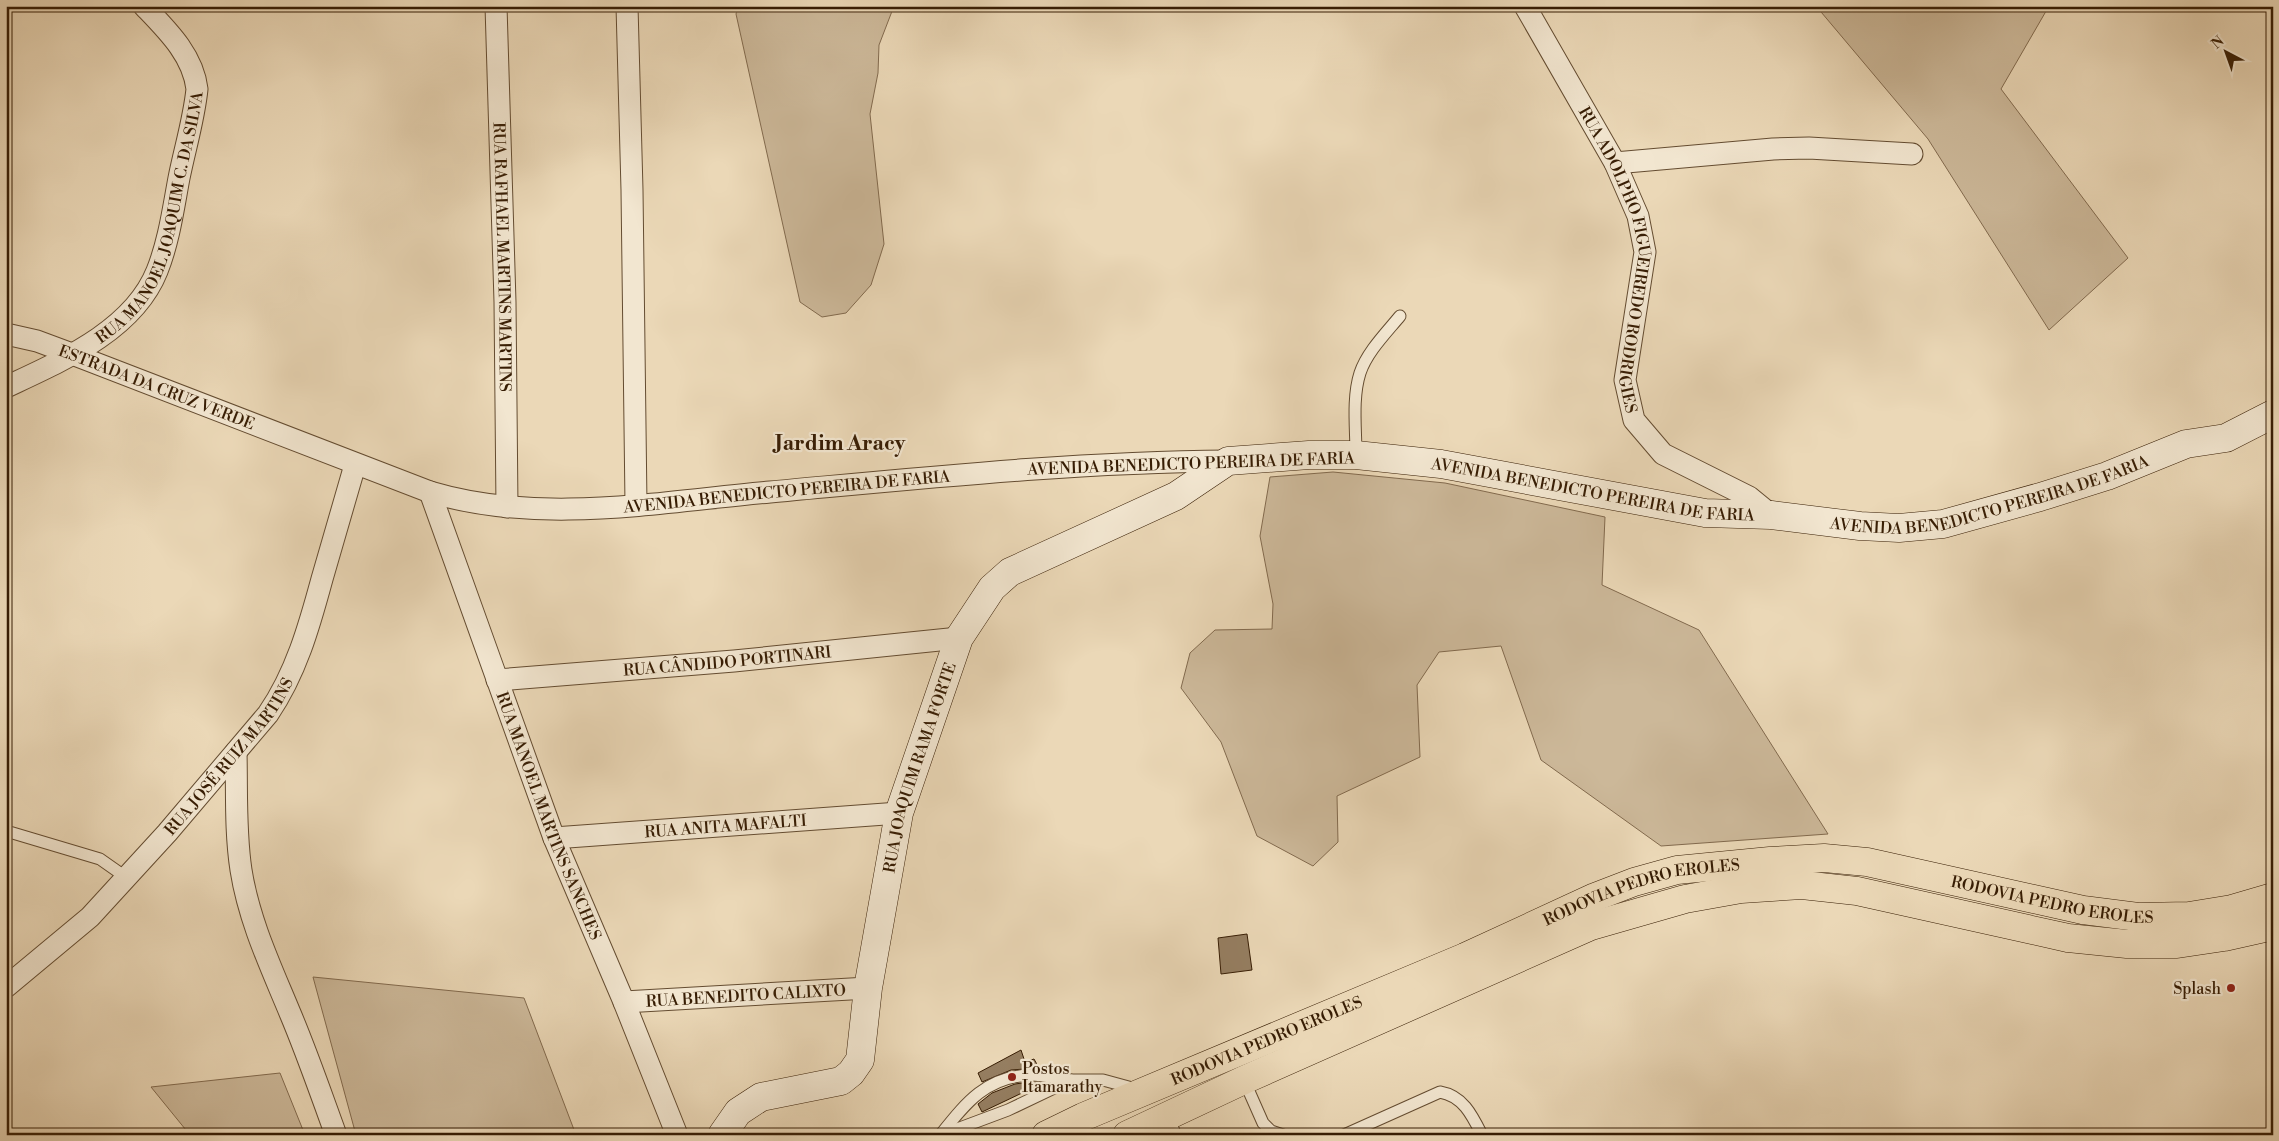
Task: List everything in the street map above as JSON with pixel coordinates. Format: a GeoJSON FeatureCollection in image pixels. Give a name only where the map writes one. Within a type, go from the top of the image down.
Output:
{"type":"FeatureCollection","features":[{"type":"Feature","properties":{"kind":"highway","name":"RODOVIA PEDRO EROLES"},"geometry":{"type":"LineString","coordinates":[[1046,1135],[1083,1117],[1465,957],[1595,897],[1634,882],[1677,870],[1770,860],[1824,858],[1867,862],[2083,910],[2138,917],[2188,916],[2232,910],[2273,897]]}},
{"type":"Feature","properties":{"kind":"highway","name":"RODOVIA PEDRO EROLES"},"geometry":{"type":"LineString","coordinates":[[1127,1135],[1171,1126],[1244,1080],[1591,926],[1685,899],[1741,889],[1802,885],[1858,891],[2068,938],[2127,944],[2177,944],[2224,937],[2273,926]]}},
{"type":"Feature","properties":{"kind":"main road","name":"AVENIDA BENEDICTO PEREIRA DE FARIA"},"geometry":{"type":"LineString","coordinates":[[1228,461],[1309,455],[1356,455],[1441,464],[1705,513],[1771,515],[1860,526],[1900,528],[1943,524],[1990,512],[2107,476],[2186,444],[2226,438],[2273,414]]}},
{"type":"Feature","properties":{"kind":"main road","name":"RUA JOAQUIM RAMA FORTE"},"geometry":{"type":"LineString","coordinates":[[722,1135],[738,1112],[761,1096],[841,1081],[851,1073],[860,1060],[868,988],[899,813],[959,638],[992,588],[1010,572],[1176,496],[1228,461]]}},
{"type":"Feature","properties":{"kind":"street","name":"RUA MANOEL JOAQUIM C. DA SILVA"},"geometry":{"type":"LineString","coordinates":[[6,387],[72,354],[123,317],[138,302],[156,273],[167,241],[197,89],[196,74],[180,46],[144,6]]}},
{"type":"Feature","properties":{"kind":"street","name":"RUA RAFHAEL MARTINS MARTINS"},"geometry":{"type":"LineString","coordinates":[[496,6],[505,302],[507,507]]}},
{"type":"Feature","properties":{"kind":"street"},"geometry":{"type":"LineString","coordinates":[[627,6],[632,190],[636,504]]}},
{"type":"Feature","properties":{"kind":"street","name":"RUA ADOLPHO FIGUEIREDO RODRIGIES"},"geometry":{"type":"LineString","coordinates":[[1525,6],[1615,163],[1638,216],[1645,252],[1625,380],[1634,420],[1663,454],[1749,497],[1771,515]]}},
{"type":"Feature","properties":{"kind":"street"},"geometry":{"type":"LineString","coordinates":[[1615,163],[1809,148],[1912,154]]}},
{"type":"Feature","properties":{"kind":"street","name":"ESTRADA DA CRUZ VERDE"},"geometry":{"type":"LineString","coordinates":[[6,334],[37,341],[307,445]]}},
{"type":"Feature","properties":{"kind":"street","name":"AVENIDA BENEDICTO PEREIRA DE FARIA"},"geometry":{"type":"LineString","coordinates":[[307,445],[456,500],[507,507],[577,510],[939,476],[1162,461],[1228,461]]}},
{"type":"Feature","properties":{"kind":"street","name":"RUA JOSÉ RUIZ MARTINS"},"geometry":{"type":"LineString","coordinates":[[6,987],[90,916],[127,878],[268,714],[291,678],[306,635],[355,464]]}},
{"type":"Feature","properties":{"kind":"street","name":"RUA MANOEL MARTINS SANCHES"},"geometry":{"type":"LineString","coordinates":[[430,492],[554,838],[624,1002],[677,1135]]}},
{"type":"Feature","properties":{"kind":"street","name":"RUA CÂNDIDO PORTINARI"},"geometry":{"type":"LineString","coordinates":[[496,680],[734,661],[959,638]]}},
{"type":"Feature","properties":{"kind":"street"},"geometry":{"type":"LineString","coordinates":[[236,752],[241,870],[251,911],[262,946],[290,1012],[336,1135]]}},
{"type":"Feature","properties":{"kind":"street","name":"RUA ANITA MAFALTI"},"geometry":{"type":"LineString","coordinates":[[554,838],[899,813]]}},
{"type":"Feature","properties":{"kind":"street","name":"RUA BENEDITO CALIXTO"},"geometry":{"type":"LineString","coordinates":[[624,1002],[868,988]]}},
{"type":"Feature","properties":{"kind":"lane"},"geometry":{"type":"LineString","coordinates":[[1356,455],[1356,388],[1361,372],[1371,353],[1400,316]]}},
{"type":"Feature","properties":{"kind":"lane"},"geometry":{"type":"LineString","coordinates":[[6,831],[100,859],[127,878]]}},
{"type":"Feature","properties":{"kind":"lane"},"geometry":{"type":"LineString","coordinates":[[941,1135],[967,1101],[999,1080],[1029,1075],[1071,1080],[1103,1080],[1145,1092]]}},
{"type":"Feature","properties":{"kind":"lane"},"geometry":{"type":"LineString","coordinates":[[941,1135],[1008,1110],[1071,1080]]}},
{"type":"Feature","properties":{"kind":"lane"},"geometry":{"type":"LineString","coordinates":[[1244,1080],[1263,1123],[1271,1131],[1283,1135]]}},
{"type":"Feature","properties":{"kind":"lane"},"geometry":{"type":"LineString","coordinates":[[1344,1135],[1440,1092],[1450,1094],[1462,1102],[1482,1135]]}},
{"type":"Feature","properties":{"kind":"shaded area"},"geometry":{"type":"Polygon","coordinates":[[[738,6],[894,6],[879,45],[878,73],[870,114],[884,244],[871,285],[846,313],[822,317],[800,302],[736,14],[738,6]]]}},
{"type":"Feature","properties":{"kind":"shaded area"},"geometry":{"type":"Polygon","coordinates":[[[1816,6],[2049,6],[2001,89],[2128,258],[2049,330],[1928,139],[1816,6]]]}},
{"type":"Feature","properties":{"kind":"shaded area"},"geometry":{"type":"Polygon","coordinates":[[[1333,472],[1445,483],[1605,517],[1602,585],[1699,630],[1828,834],[1661,846],[1541,760],[1501,646],[1439,652],[1417,685],[1420,757],[1337,796],[1338,842],[1313,866],[1257,836],[1221,742],[1181,688],[1190,653],[1215,630],[1272,629],[1273,604],[1260,536],[1270,477],[1333,472]]]}},
{"type":"Feature","properties":{"kind":"shaded area"},"geometry":{"type":"Polygon","coordinates":[[[313,977],[524,998],[576,1135],[356,1135],[313,977]]]}},
{"type":"Feature","properties":{"kind":"shaded area"},"geometry":{"type":"Polygon","coordinates":[[[280,1073],[305,1135],[190,1135],[151,1087],[280,1073]]]}},
{"type":"Feature","properties":{"kind":"building"},"geometry":{"type":"Polygon","coordinates":[[[1247,934],[1252,970],[1221,974],[1218,938],[1247,934]]]}},
{"type":"Feature","properties":{"kind":"building"},"geometry":{"type":"Polygon","coordinates":[[[1021,1050],[1025,1062],[1034,1059],[1039,1068],[1011,1070],[982,1082],[978,1073],[1021,1050]]]}},
{"type":"Feature","properties":{"kind":"building"},"geometry":{"type":"Polygon","coordinates":[[[1043,1083],[982,1112],[978,1104],[992,1093],[1015,1084],[1043,1083]]]}},
{"type":"Feature","properties":{"kind":"place","name":"Splash"},"geometry":{"type":"Point","coordinates":[2231,988]}},
{"type":"Feature","properties":{"kind":"place","name":"Postos Itamarathy"},"geometry":{"type":"Point","coordinates":[1012,1077]}},
{"type":"Feature","properties":{"kind":"district","name":"Jardim Aracy"},"geometry":{"type":"Point","coordinates":[840,443]}}]}
